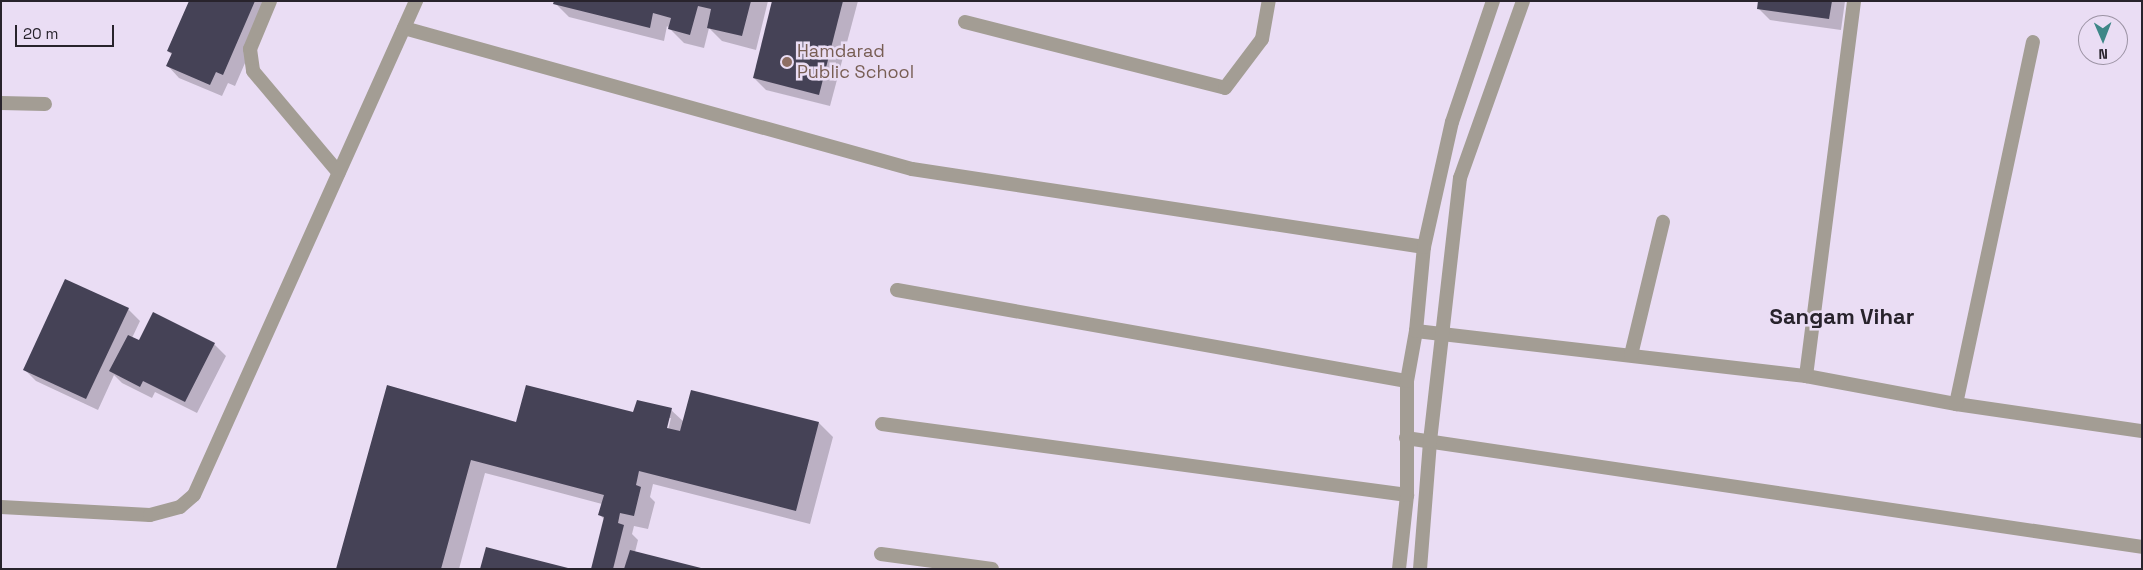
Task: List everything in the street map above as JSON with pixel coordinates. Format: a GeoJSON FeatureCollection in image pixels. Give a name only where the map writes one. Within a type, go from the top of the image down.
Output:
{"type":"FeatureCollection","features":[{"type":"Feature","properties":{"kind":"street"},"geometry":{"type":"LineString","coordinates":[[270,1],[250,49],[253,71],[339,173]]}},
{"type":"Feature","properties":{"kind":"street"},"geometry":{"type":"LineString","coordinates":[[1,506],[150,515],[180,508],[194,495],[416,1]]}},
{"type":"Feature","properties":{"kind":"street"},"geometry":{"type":"LineString","coordinates":[[965,22],[1225,88],[1262,39],[1269,1]]}},
{"type":"Feature","properties":{"kind":"street"},"geometry":{"type":"LineString","coordinates":[[1399,569],[1407,495],[1407,381],[1416,331],[1424,247],[1452,122],[1493,1]]}},
{"type":"Feature","properties":{"kind":"street"},"geometry":{"type":"LineString","coordinates":[[1420,569],[1430,441],[1460,178],[1523,1]]}},
{"type":"Feature","properties":{"kind":"street"},"geometry":{"type":"LineString","coordinates":[[1806,376],[1854,1]]}},
{"type":"Feature","properties":{"kind":"street"},"geometry":{"type":"LineString","coordinates":[[404,28],[912,168],[1424,247]]}},
{"type":"Feature","properties":{"kind":"street"},"geometry":{"type":"LineString","coordinates":[[1956,404],[2033,42]]}},
{"type":"Feature","properties":{"kind":"street"},"geometry":{"type":"LineString","coordinates":[[1,103],[45,104]]}},
{"type":"Feature","properties":{"kind":"street"},"geometry":{"type":"LineString","coordinates":[[1631,355],[1663,222]]}},
{"type":"Feature","properties":{"kind":"street"},"geometry":{"type":"LineString","coordinates":[[897,290],[1407,381]]}},
{"type":"Feature","properties":{"kind":"street"},"geometry":{"type":"LineString","coordinates":[[1416,331],[1806,376],[1956,404],[2142,431]]}},
{"type":"Feature","properties":{"kind":"street"},"geometry":{"type":"LineString","coordinates":[[882,424],[1407,495]]}},
{"type":"Feature","properties":{"kind":"street"},"geometry":{"type":"LineString","coordinates":[[1406,438],[2142,547]]}},
{"type":"Feature","properties":{"kind":"street"},"geometry":{"type":"LineString","coordinates":[[881,554],[992,569]]}},
{"type":"Feature","properties":{"kind":"building"},"geometry":{"type":"Polygon","coordinates":[[[189,1],[255,1],[223,75],[216,72],[210,85],[166,66],[172,53],[167,51],[189,1]]]}},
{"type":"Feature","properties":{"kind":"building"},"geometry":{"type":"Polygon","coordinates":[[[554,1],[751,1],[742,36],[707,28],[711,9],[698,6],[690,35],[668,29],[671,18],[653,13],[650,28],[553,4],[554,1]]]}},
{"type":"Feature","properties":{"kind":"building"},"geometry":{"type":"Polygon","coordinates":[[[772,1],[843,1],[819,95],[753,78],[772,1]]]}},
{"type":"Feature","properties":{"kind":"building"},"geometry":{"type":"Polygon","coordinates":[[[1758,1],[1832,1],[1829,19],[1757,9],[1758,1]]]}},
{"type":"Feature","properties":{"kind":"building"},"geometry":{"type":"Polygon","coordinates":[[[65,279],[129,308],[86,399],[23,370],[65,279]]]}},
{"type":"Feature","properties":{"kind":"building"},"geometry":{"type":"Polygon","coordinates":[[[153,312],[215,343],[185,402],[143,381],[140,387],[109,371],[128,335],[139,340],[153,312]]]}},
{"type":"Feature","properties":{"kind":"building"},"geometry":{"type":"Polygon","coordinates":[[[387,385],[516,422],[526,385],[633,412],[637,400],[672,408],[667,428],[680,431],[691,390],[819,422],[796,511],[639,471],[636,485],[641,487],[634,516],[620,513],[618,523],[624,525],[613,569],[591,569],[604,517],[598,515],[604,495],[471,460],[441,569],[336,569],[387,385]]]}},
{"type":"Feature","properties":{"kind":"building"},"geometry":{"type":"Polygon","coordinates":[[[486,547],[568,568],[568,569],[480,569],[486,547]]]}},
{"type":"Feature","properties":{"kind":"building"},"geometry":{"type":"Polygon","coordinates":[[[630,550],[701,568],[701,569],[624,569],[630,550]]]}},
{"type":"Feature","properties":{"kind":"place","name":"Hamdarad Public School"},"geometry":{"type":"Point","coordinates":[787,62]}},
{"type":"Feature","properties":{"kind":"district","name":"Sangam Vihar"},"geometry":{"type":"Point","coordinates":[1842,317]}}]}
